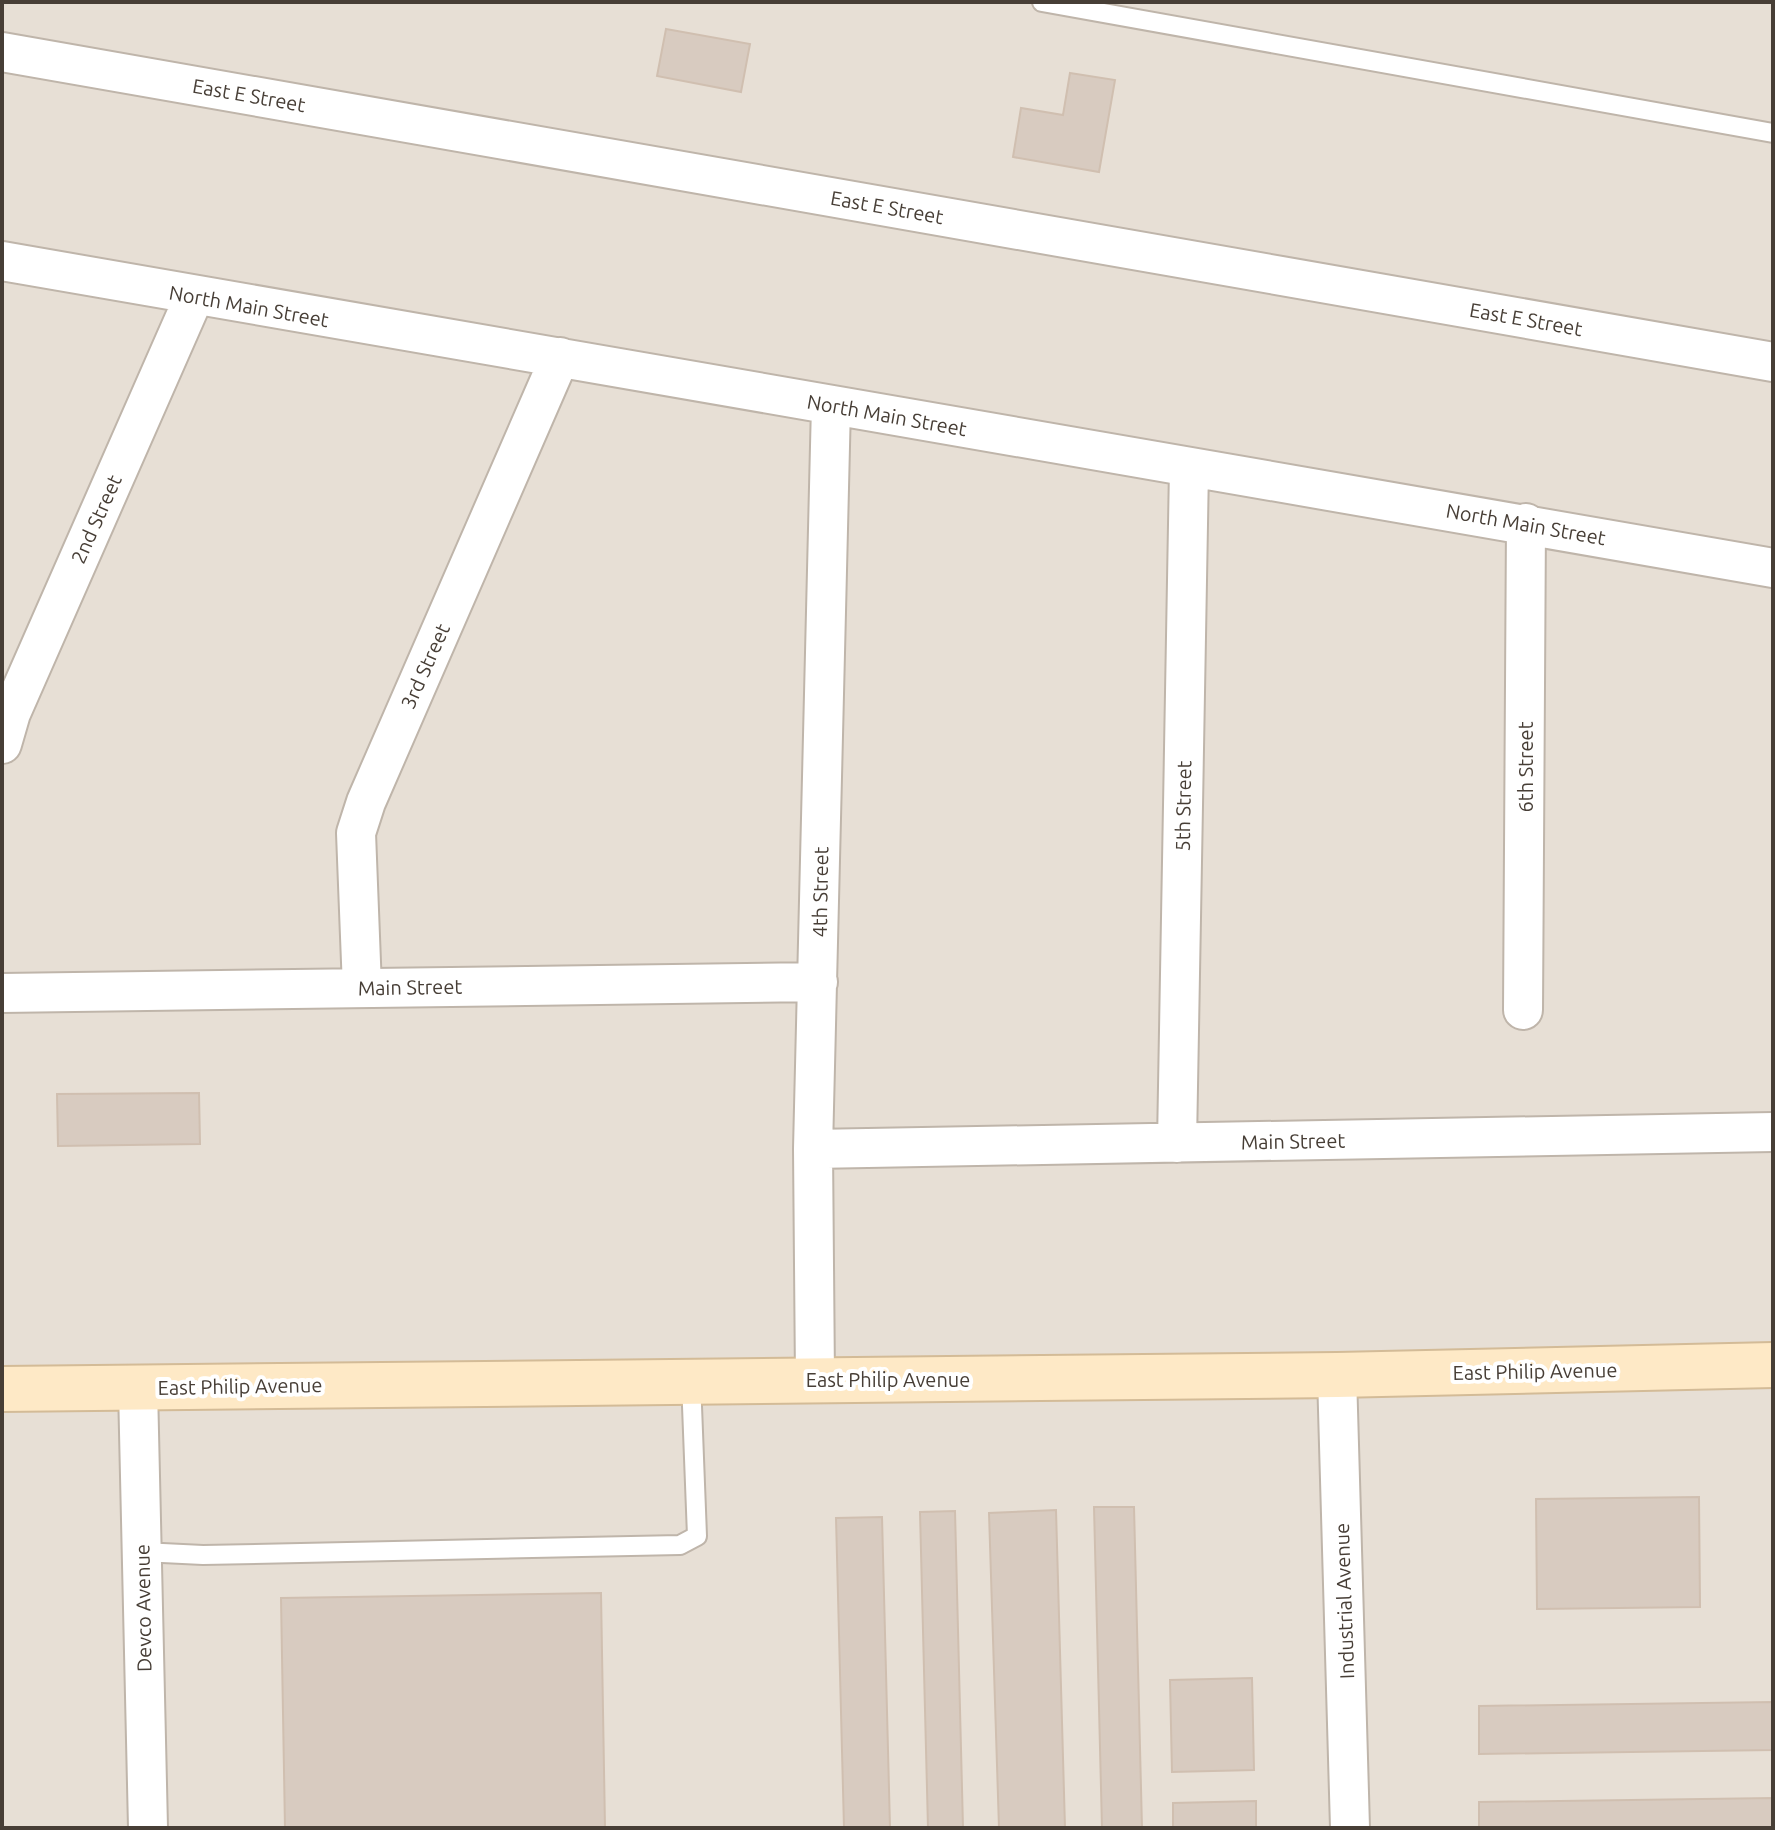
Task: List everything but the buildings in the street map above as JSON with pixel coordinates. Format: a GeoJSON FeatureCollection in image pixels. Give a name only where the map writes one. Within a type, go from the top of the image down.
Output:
{"type":"FeatureCollection","features":[{"type":"Feature","properties":{"kind":"main road","name":"East Philip Avenue"},"geometry":{"type":"LineString","coordinates":[[2,1389],[1337,1375],[1773,1365]]}},
{"type":"Feature","properties":{"kind":"street","name":"East E Street"},"geometry":{"type":"LineString","coordinates":[[2,52],[1773,362]]}},
{"type":"Feature","properties":{"kind":"street","name":"North Main Street"},"geometry":{"type":"LineString","coordinates":[[2,261],[194,297],[560,357],[1773,568]]}},
{"type":"Feature","properties":{"kind":"street","name":"2nd Street"},"geometry":{"type":"LineString","coordinates":[[2,744],[11,713],[194,297]]}},
{"type":"Feature","properties":{"kind":"street","name":"3rd Street"},"geometry":{"type":"LineString","coordinates":[[362,988],[356,833],[366,802],[560,357]]}},
{"type":"Feature","properties":{"kind":"street","name":"4th Street"},"geometry":{"type":"LineString","coordinates":[[815,1379],[813,1149],[831,405]]}},
{"type":"Feature","properties":{"kind":"street","name":"5th Street"},"geometry":{"type":"LineString","coordinates":[[1177,1143],[1189,468]]}},
{"type":"Feature","properties":{"kind":"street","name":"6th Street"},"geometry":{"type":"LineString","coordinates":[[1523,1010],[1526,523]]}},
{"type":"Feature","properties":{"kind":"street","name":"Main Street"},"geometry":{"type":"LineString","coordinates":[[2,993],[818,982]]}},
{"type":"Feature","properties":{"kind":"street","name":"Main Street"},"geometry":{"type":"LineString","coordinates":[[813,1149],[1773,1132]]}},
{"type":"Feature","properties":{"kind":"street","name":"Industrial Avenue"},"geometry":{"type":"LineString","coordinates":[[1337,1375],[1350,1828]]}},
{"type":"Feature","properties":{"kind":"street","name":"Devco Avenue"},"geometry":{"type":"LineString","coordinates":[[138,1388],[148,1828]]}},
{"type":"Feature","properties":{"kind":"lane"},"geometry":{"type":"LineString","coordinates":[[1042,2],[1773,133]]}},
{"type":"Feature","properties":{"kind":"lane"},"geometry":{"type":"LineString","coordinates":[[142,1552],[203,1555],[680,1545],[697,1536],[691,1380]]}},
{"type":"Feature","properties":{"kind":"shaded area"},"geometry":{"type":"Polygon","coordinates":[[[2,2],[1773,2],[1773,1828],[2,1828],[2,2]]]}}]}
